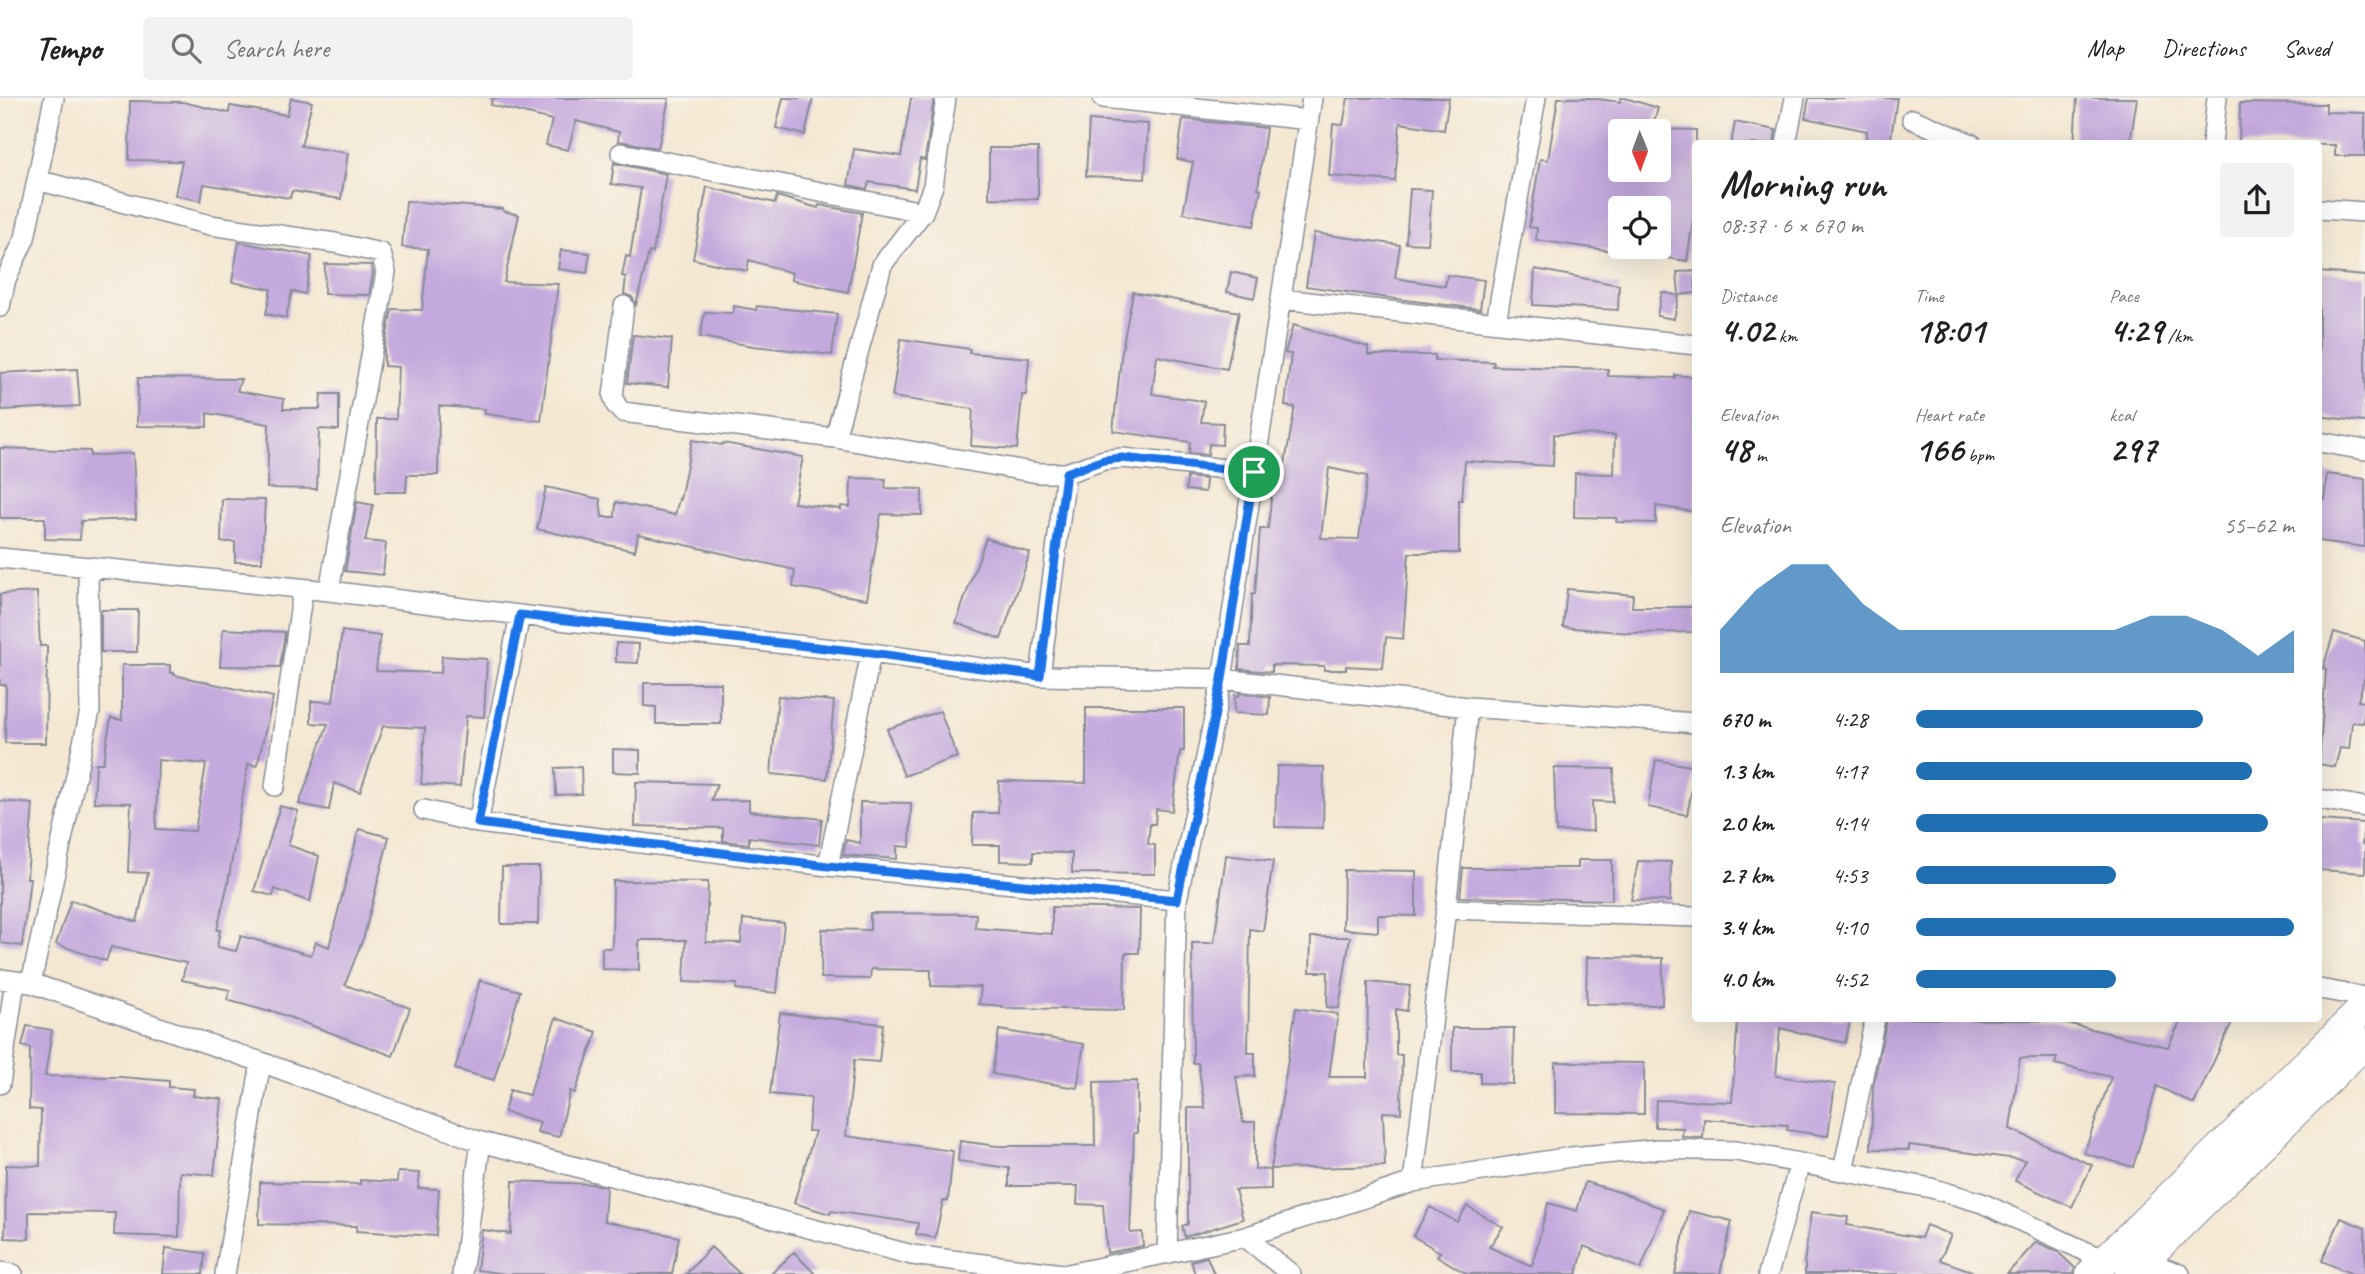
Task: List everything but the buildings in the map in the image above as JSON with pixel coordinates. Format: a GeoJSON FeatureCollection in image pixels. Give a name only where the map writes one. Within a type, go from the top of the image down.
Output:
{"type":"FeatureCollection","features":[{"type":"Feature","properties":{"kind":"main road"},"geometry":{"type":"LineString","coordinates":[[2097,1267],[2365,1007]]}},
{"type":"Feature","properties":{"kind":"main road"},"geometry":{"type":"LineString","coordinates":[[2137,1267],[2365,1043]]}},
{"type":"Feature","properties":{"kind":"street"},"geometry":{"type":"LineString","coordinates":[[0,307],[6,279],[25,238],[54,98]]}},
{"type":"Feature","properties":{"kind":"street"},"geometry":{"type":"LineString","coordinates":[[835,438],[882,265],[923,212],[933,186],[946,98]]}},
{"type":"Feature","properties":{"kind":"street"},"geometry":{"type":"LineString","coordinates":[[1103,98],[1309,120]]}},
{"type":"Feature","properties":{"kind":"street"},"geometry":{"type":"LineString","coordinates":[[1167,1254],[1177,900],[1222,679],[1312,98]]}},
{"type":"Feature","properties":{"kind":"street"},"geometry":{"type":"LineString","coordinates":[[1496,323],[1536,98]]}},
{"type":"Feature","properties":{"kind":"street"},"geometry":{"type":"LineString","coordinates":[[1787,140],[1795,98]]}},
{"type":"Feature","properties":{"kind":"street"},"geometry":{"type":"LineString","coordinates":[[2212,140],[2217,98]]}},
{"type":"Feature","properties":{"kind":"street"},"geometry":{"type":"LineString","coordinates":[[1912,119],[1962,140]]}},
{"type":"Feature","properties":{"kind":"street"},"geometry":{"type":"LineString","coordinates":[[621,153],[923,212]]}},
{"type":"Feature","properties":{"kind":"street"},"geometry":{"type":"LineString","coordinates":[[37,180],[210,225],[335,243],[381,253],[386,272],[329,591]]}},
{"type":"Feature","properties":{"kind":"street"},"geometry":{"type":"LineString","coordinates":[[2322,209],[2365,212]]}},
{"type":"Feature","properties":{"kind":"street"},"geometry":{"type":"LineString","coordinates":[[1282,299],[1692,345]]}},
{"type":"Feature","properties":{"kind":"street"},"geometry":{"type":"LineString","coordinates":[[624,306],[613,396],[622,412],[835,438],[1038,473],[1066,473],[1104,460],[1122,458],[1254,472]]}},
{"type":"Feature","properties":{"kind":"street"},"geometry":{"type":"LineString","coordinates":[[2322,443],[2365,450]]}},
{"type":"Feature","properties":{"kind":"street"},"geometry":{"type":"LineString","coordinates":[[1040,676],[1066,473]]}},
{"type":"Feature","properties":{"kind":"street"},"geometry":{"type":"LineString","coordinates":[[0,558],[329,591],[520,615],[871,653],[1040,676],[1222,679],[1468,707],[1692,723]]}},
{"type":"Feature","properties":{"kind":"street"},"geometry":{"type":"LineString","coordinates":[[0,1084],[15,981],[90,711],[88,567]]}},
{"type":"Feature","properties":{"kind":"street"},"geometry":{"type":"LineString","coordinates":[[275,786],[303,590]]}},
{"type":"Feature","properties":{"kind":"street"},"geometry":{"type":"LineString","coordinates":[[478,823],[520,615]]}},
{"type":"Feature","properties":{"kind":"street"},"geometry":{"type":"LineString","coordinates":[[828,866],[871,653]]}},
{"type":"Feature","properties":{"kind":"street"},"geometry":{"type":"LineString","coordinates":[[1413,1182],[1468,707]]}},
{"type":"Feature","properties":{"kind":"street"},"geometry":{"type":"LineString","coordinates":[[2322,800],[2365,807]]}},
{"type":"Feature","properties":{"kind":"street"},"geometry":{"type":"LineString","coordinates":[[424,810],[478,823],[828,866],[1177,900]]}},
{"type":"Feature","properties":{"kind":"street"},"geometry":{"type":"LineString","coordinates":[[1446,909],[1692,917]]}},
{"type":"Feature","properties":{"kind":"street"},"geometry":{"type":"LineString","coordinates":[[15,981],[261,1062],[481,1142],[912,1255],[1063,1274]]}},
{"type":"Feature","properties":{"kind":"street"},"geometry":{"type":"LineString","coordinates":[[2322,990],[2365,997]]}},
{"type":"Feature","properties":{"kind":"street"},"geometry":{"type":"LineString","coordinates":[[1843,1171],[1874,1022]]}},
{"type":"Feature","properties":{"kind":"street"},"geometry":{"type":"LineString","coordinates":[[225,1274],[261,1062]]}},
{"type":"Feature","properties":{"kind":"street"},"geometry":{"type":"LineString","coordinates":[[461,1274],[481,1142]]}},
{"type":"Feature","properties":{"kind":"street"},"geometry":{"type":"LineString","coordinates":[[1068,1274],[1245,1237],[1413,1182],[1571,1157],[1659,1149],[1736,1151],[1931,1188],[1982,1203],[2097,1267]]}},
{"type":"Feature","properties":{"kind":"street"},"geometry":{"type":"LineString","coordinates":[[1768,1274],[1800,1163]]}},
{"type":"Feature","properties":{"kind":"street"},"geometry":{"type":"LineString","coordinates":[[1245,1237],[1291,1274]]}},
{"type":"Feature","properties":{"kind":"street"},"geometry":{"type":"LineString","coordinates":[[2137,1267],[2180,1274]]}},
{"type":"Feature","properties":{"kind":"street"},"geometry":{"type":"LineString","coordinates":[[0,1272],[13,1274]]}},
{"type":"Feature","properties":{"kind":"route"},"geometry":{"type":"LineString","coordinates":[[1114,458],[1254,472],[1222,679],[1177,900],[828,866],[478,823],[520,615],[871,653],[1040,676],[1066,473],[1114,458]]}}]}
